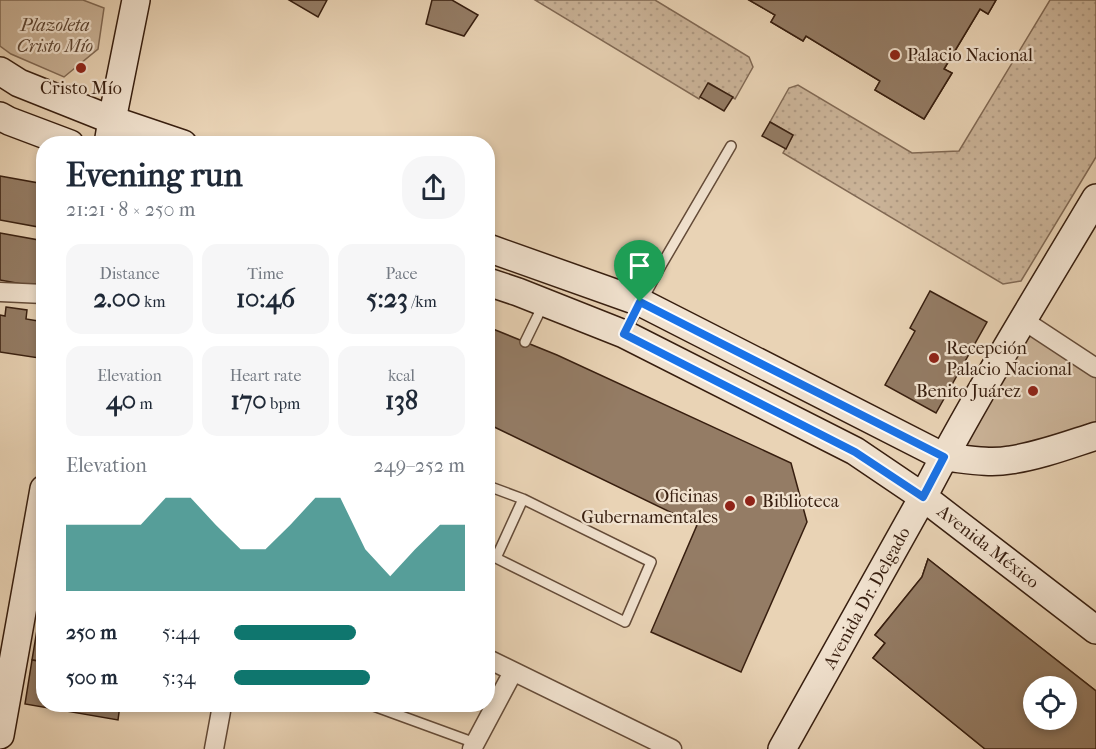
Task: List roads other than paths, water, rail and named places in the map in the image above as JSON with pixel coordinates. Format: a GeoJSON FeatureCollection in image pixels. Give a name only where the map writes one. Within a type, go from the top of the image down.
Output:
{"type":"FeatureCollection","features":[{"type":"Feature","properties":{"kind":"main road"},"geometry":{"type":"LineString","coordinates":[[110,132],[136,0]]}},
{"type":"Feature","properties":{"kind":"main road"},"geometry":{"type":"LineString","coordinates":[[0,71],[110,132],[134,136]]}},
{"type":"Feature","properties":{"kind":"main road"},"geometry":{"type":"LineString","coordinates":[[0,116],[49,136]]}},
{"type":"Feature","properties":{"kind":"main road","name":"Avenida Dr. Delgado"},"geometry":{"type":"LineString","coordinates":[[782,749],[944,457],[1096,198]]}},
{"type":"Feature","properties":{"kind":"main road"},"geometry":{"type":"LineString","coordinates":[[495,250],[640,302],[944,457],[1009,461],[1096,436]]}},
{"type":"Feature","properties":{"kind":"main road","name":"Avenida México"},"geometry":{"type":"LineString","coordinates":[[495,284],[624,334],[855,452],[923,497],[1096,630]]}},
{"type":"Feature","properties":{"kind":"main road"},"geometry":{"type":"LineString","coordinates":[[0,733],[8,643],[36,531]]}},
{"type":"Feature","properties":{"kind":"street"},"geometry":{"type":"LineString","coordinates":[[0,292],[36,294]]}},
{"type":"Feature","properties":{"kind":"street"},"geometry":{"type":"LineString","coordinates":[[1023,320],[1096,368]]}},
{"type":"Feature","properties":{"kind":"street"},"geometry":{"type":"LineString","coordinates":[[495,663],[672,749]]}},
{"type":"Feature","properties":{"kind":"street"},"geometry":{"type":"LineString","coordinates":[[495,705],[513,672]]}},
{"type":"Feature","properties":{"kind":"street"},"geometry":{"type":"LineString","coordinates":[[214,749],[221,712]]}},
{"type":"Feature","properties":{"kind":"street"},"geometry":{"type":"LineString","coordinates":[[473,746],[491,712]]}},
{"type":"Feature","properties":{"kind":"lane"},"geometry":{"type":"LineString","coordinates":[[624,334],[640,302],[731,146]]}},
{"type":"Feature","properties":{"kind":"lane"},"geometry":{"type":"LineString","coordinates":[[525,342],[544,302]]}},
{"type":"Feature","properties":{"kind":"lane"},"geometry":{"type":"LineString","coordinates":[[495,489],[523,499],[651,562],[625,622],[496,558],[523,499]]}},
{"type":"Feature","properties":{"kind":"lane"},"geometry":{"type":"LineString","coordinates":[[388,712],[473,746]]}},
{"type":"Feature","properties":{"kind":"place","name":"Palacio Nacional"},"geometry":{"type":"Point","coordinates":[895,55]}},
{"type":"Feature","properties":{"kind":"place","name":"Cristo Mío"},"geometry":{"type":"Point","coordinates":[81,68]}},
{"type":"Feature","properties":{"kind":"place","name":"Recepción Palacio Nacional"},"geometry":{"type":"Point","coordinates":[934,358]}},
{"type":"Feature","properties":{"kind":"place","name":"Benito Juárez"},"geometry":{"type":"Point","coordinates":[1033,391]}},
{"type":"Feature","properties":{"kind":"place","name":"Biblioteca"},"geometry":{"type":"Point","coordinates":[750,501]}},
{"type":"Feature","properties":{"kind":"place","name":"Oficinas Gubernamentales"},"geometry":{"type":"Point","coordinates":[730,506]}},
{"type":"Feature","properties":{"kind":"park label","name":"Plazoleta Cristo Mío"},"geometry":{"type":"Point","coordinates":[55,36]}}]}
